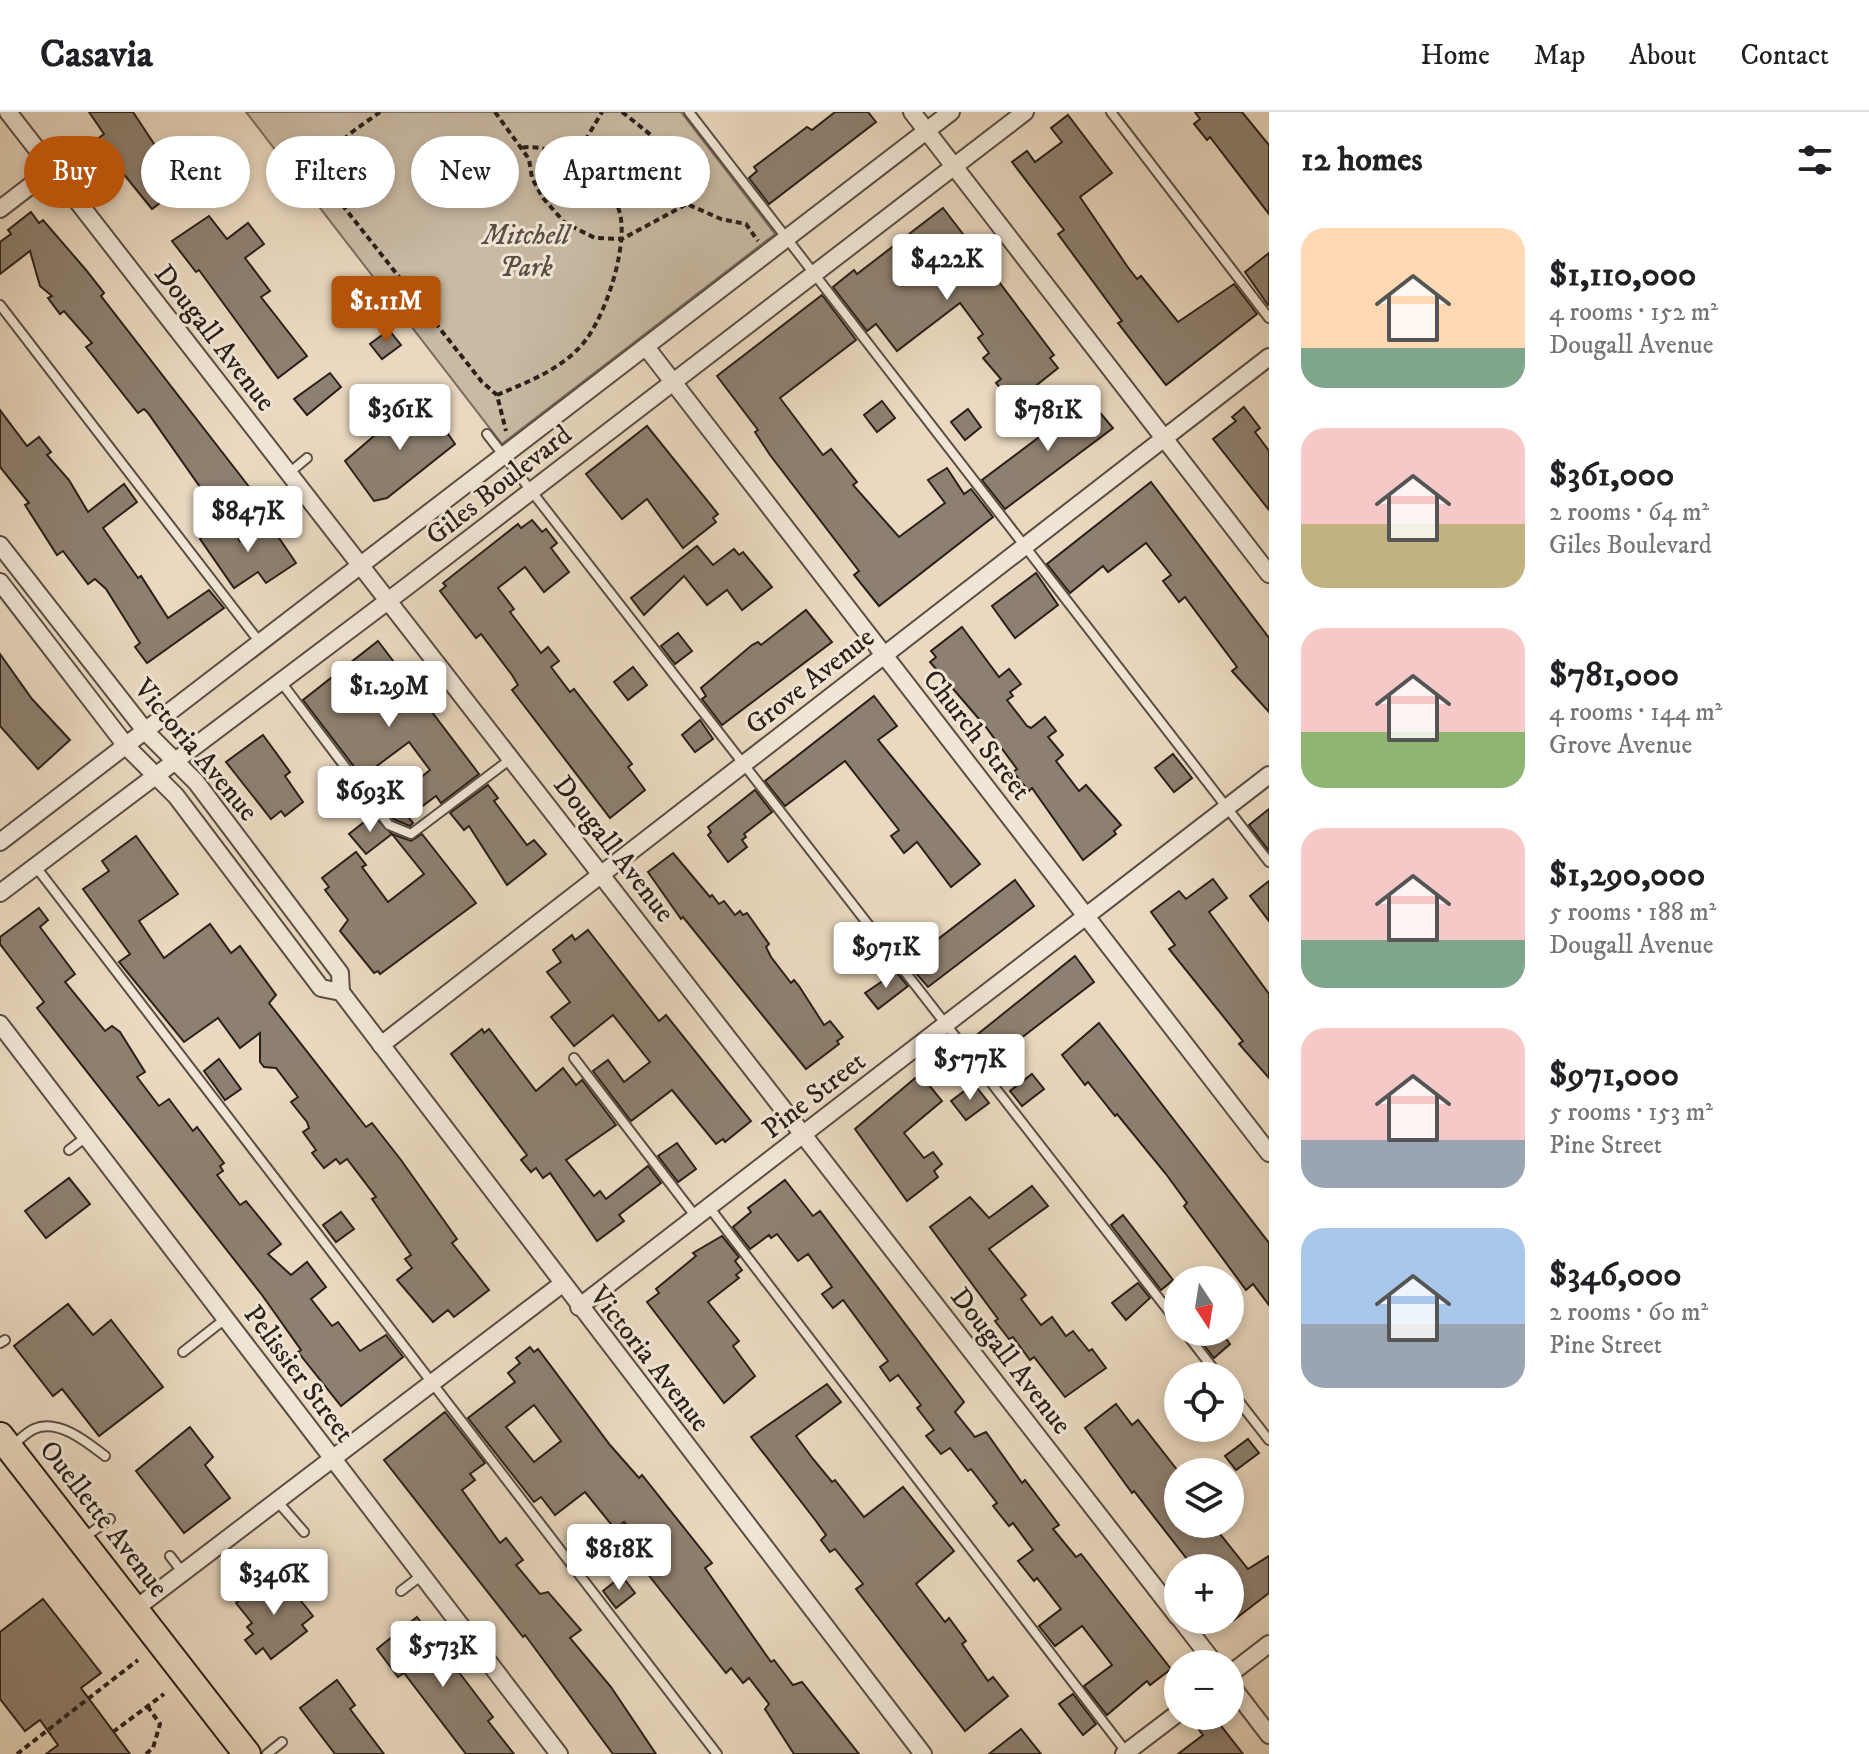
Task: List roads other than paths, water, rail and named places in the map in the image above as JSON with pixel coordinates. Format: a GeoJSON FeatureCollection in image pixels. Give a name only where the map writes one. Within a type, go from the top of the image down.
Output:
{"type":"FeatureCollection","features":[{"type":"Feature","properties":{"kind":"main road","name":"Ouellette Avenue"},"geometry":{"type":"LineString","coordinates":[[4,1442],[247,1754]]}},
{"type":"Feature","properties":{"kind":"street","name":"Dougall Avenue"},"geometry":{"type":"LineString","coordinates":[[8,112],[27,136]]}},
{"type":"Feature","properties":{"kind":"street"},"geometry":{"type":"LineString","coordinates":[[912,112],[1269,574]]}},
{"type":"Feature","properties":{"kind":"street","name":"Giles Boulevard"},"geometry":{"type":"LineString","coordinates":[[3,834],[147,733],[951,112]]}},
{"type":"Feature","properties":{"kind":"street","name":"Giles Boulevard"},"geometry":{"type":"LineString","coordinates":[[0,893],[389,600],[1025,112]]}},
{"type":"Feature","properties":{"kind":"street"},"geometry":{"type":"LineString","coordinates":[[0,209],[24,191]]}},
{"type":"Feature","properties":{"kind":"street","name":"Dougall Avenue"},"geometry":{"type":"LineString","coordinates":[[82,208],[361,568],[513,757],[1164,1599]]}},
{"type":"Feature","properties":{"kind":"street","name":"Church Street"},"geometry":{"type":"LineString","coordinates":[[646,347],[1269,1153]]}},
{"type":"Feature","properties":{"kind":"street","name":"Grove Avenue"},"geometry":{"type":"LineString","coordinates":[[381,1045],[1269,357]]}},
{"type":"Feature","properties":{"kind":"street","name":"Victoria Avenue"},"geometry":{"type":"LineString","coordinates":[[0,545],[147,733],[196,782],[340,973],[341,992],[923,1754]]}},
{"type":"Feature","properties":{"kind":"street","name":"Victoria Avenue"},"geometry":{"type":"LineString","coordinates":[[0,582],[127,747],[176,796],[321,988],[341,992]]}},
{"type":"Feature","properties":{"kind":"street","name":"Pine Street"},"geometry":{"type":"LineString","coordinates":[[579,1307],[1269,775]]}},
{"type":"Feature","properties":{"kind":"street","name":"Pelissier Street"},"geometry":{"type":"LineString","coordinates":[[0,1024],[559,1754]]}},
{"type":"Feature","properties":{"kind":"street"},"geometry":{"type":"LineString","coordinates":[[135,1609],[562,1284]]}},
{"type":"Feature","properties":{"kind":"street","name":"Dougall Avenue"},"geometry":{"type":"LineString","coordinates":[[1192,1634],[1204,1650]]}},
{"type":"Feature","properties":{"kind":"street"},"geometry":{"type":"LineString","coordinates":[[1244,1663],[1269,1644]]}},
{"type":"Feature","properties":{"kind":"street"},"geometry":{"type":"LineString","coordinates":[[1244,1702],[1269,1735]]}},
{"type":"Feature","properties":{"kind":"street"},"geometry":{"type":"LineString","coordinates":[[1126,1753],[1164,1724]]}},
{"type":"Feature","properties":{"kind":"lane"},"geometry":{"type":"LineString","coordinates":[[689,112],[1269,862]]}},
{"type":"Feature","properties":{"kind":"lane"},"geometry":{"type":"LineString","coordinates":[[1111,112],[1269,318]]}},
{"type":"Feature","properties":{"kind":"lane"},"geometry":{"type":"LineString","coordinates":[[0,305],[261,645]]}},
{"type":"Feature","properties":{"kind":"lane"},"geometry":{"type":"LineString","coordinates":[[487,434],[1164,1305]]}},
{"type":"Feature","properties":{"kind":"lane"},"geometry":{"type":"LineString","coordinates":[[288,474],[307,458]]}},
{"type":"Feature","properties":{"kind":"lane"},"geometry":{"type":"LineString","coordinates":[[281,682],[389,825],[411,834],[513,757]]}},
{"type":"Feature","properties":{"kind":"lane"},"geometry":{"type":"LineString","coordinates":[[35,866],[717,1754]]}},
{"type":"Feature","properties":{"kind":"lane"},"geometry":{"type":"LineString","coordinates":[[574,1058],[702,1212],[1126,1753]]}},
{"type":"Feature","properties":{"kind":"lane"},"geometry":{"type":"LineString","coordinates":[[69,1150],[86,1137]]}},
{"type":"Feature","properties":{"kind":"lane"},"geometry":{"type":"LineString","coordinates":[[183,1352],[226,1319]]}},
{"type":"Feature","properties":{"kind":"lane"},"geometry":{"type":"LineString","coordinates":[[1196,1346],[1208,1362]]}},
{"type":"Feature","properties":{"kind":"lane"},"geometry":{"type":"LineString","coordinates":[[1244,1408],[1269,1440]]}},
{"type":"Feature","properties":{"kind":"lane"},"geometry":{"type":"LineString","coordinates":[[4,1442],[35,1428],[50,1427],[78,1436],[105,1456]]}},
{"type":"Feature","properties":{"kind":"lane"},"geometry":{"type":"LineString","coordinates":[[277,1501],[304,1532]]}},
{"type":"Feature","properties":{"kind":"lane"},"geometry":{"type":"LineString","coordinates":[[81,1540],[110,1519]]}},
{"type":"Feature","properties":{"kind":"lane"},"geometry":{"type":"LineString","coordinates":[[170,1556],[183,1573]]}},
{"type":"Feature","properties":{"kind":"lane"},"geometry":{"type":"LineString","coordinates":[[401,1591],[422,1575]]}},
{"type":"Feature","properties":{"kind":"lane"},"geometry":{"type":"LineString","coordinates":[[267,1754],[282,1742]]}},
{"type":"Feature","properties":{"kind":"park label","name":"Mitchell Park"},"geometry":{"type":"Point","coordinates":[526,250]}}]}
